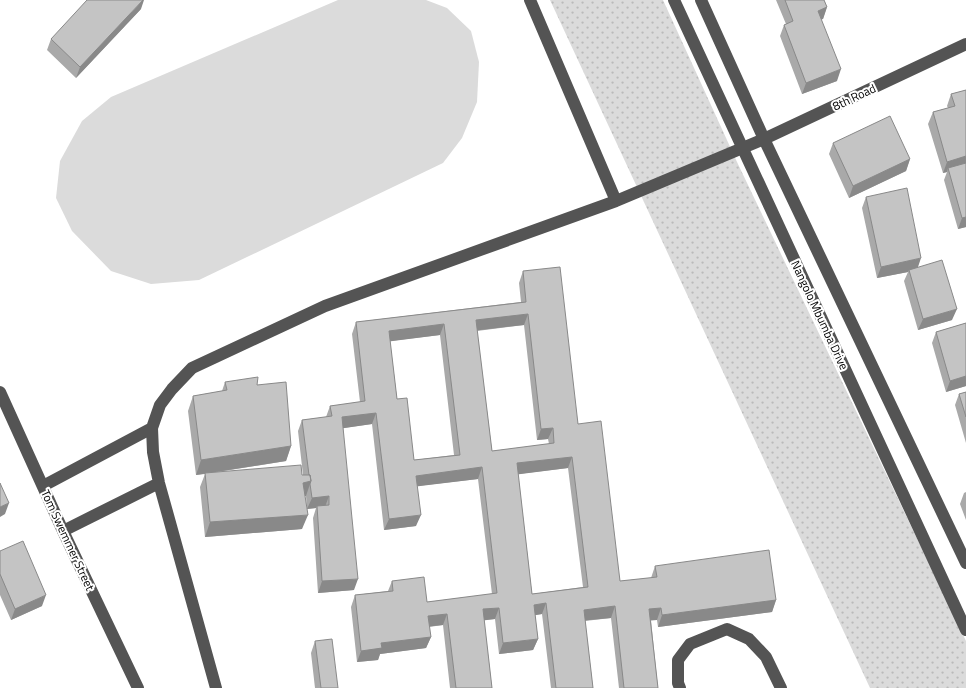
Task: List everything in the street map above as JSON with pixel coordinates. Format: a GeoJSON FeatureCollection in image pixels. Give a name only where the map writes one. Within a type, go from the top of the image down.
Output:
{"type":"FeatureCollection","features":[{"type":"Feature","properties":{"kind":"street"},"geometry":{"type":"LineString","coordinates":[[530,0],[616,201]]}},
{"type":"Feature","properties":{"kind":"street","name":"Nangolo Mbumba Drive"},"geometry":{"type":"LineString","coordinates":[[674,0],[966,630]]}},
{"type":"Feature","properties":{"kind":"street","name":"Nangolo Mbumba Drive"},"geometry":{"type":"LineString","coordinates":[[701,0],[764,139],[966,563]]}},
{"type":"Feature","properties":{"kind":"street","name":"8th Road"},"geometry":{"type":"LineString","coordinates":[[152,428],[160,406],[172,389],[192,368],[326,306],[616,201],[764,139],[966,44]]}},
{"type":"Feature","properties":{"kind":"street","name":"Tom Swemmer Street"},"geometry":{"type":"LineString","coordinates":[[0,392],[138,688]]}},
{"type":"Feature","properties":{"kind":"street"},"geometry":{"type":"LineString","coordinates":[[43,486],[152,428],[153,452],[159,483],[216,688]]}},
{"type":"Feature","properties":{"kind":"street"},"geometry":{"type":"LineString","coordinates":[[64,531],[159,483]]}},
{"type":"Feature","properties":{"kind":"street"},"geometry":{"type":"LineString","coordinates":[[680,688],[678,683],[678,660],[690,644],[727,629],[749,639],[766,657],[781,688]]}},
{"type":"Feature","properties":{"kind":"shaded area"},"geometry":{"type":"Polygon","coordinates":[[[338,0],[426,0],[447,8],[471,31],[479,62],[477,102],[462,138],[443,163],[199,280],[151,284],[111,271],[72,231],[56,198],[60,161],[82,121],[111,97],[338,0]]]}},
{"type":"Feature","properties":{"kind":"shaded area"},"geometry":{"type":"Polygon","coordinates":[[[550,0],[663,0],[737,162],[966,641],[966,688],[870,688],[550,0]]]}},
{"type":"Feature","properties":{"kind":"building"},"geometry":{"type":"Polygon","coordinates":[[[87,0],[143,0],[80,67],[51,39],[87,0]]]}},
{"type":"Feature","properties":{"kind":"building"},"geometry":{"type":"Polygon","coordinates":[[[785,0],[824,0],[827,7],[818,11],[841,69],[806,83],[784,25],[793,21],[785,0]]]}},
{"type":"Feature","properties":{"kind":"building"},"geometry":{"type":"Polygon","coordinates":[[[966,90],[966,156],[947,162],[933,112],[955,106],[951,94],[966,90]]]}},
{"type":"Feature","properties":{"kind":"building"},"geometry":{"type":"Polygon","coordinates":[[[890,116],[910,159],[853,186],[833,143],[890,116]]]}},
{"type":"Feature","properties":{"kind":"building"},"geometry":{"type":"Polygon","coordinates":[[[966,163],[966,217],[962,218],[948,168],[966,163]]]}},
{"type":"Feature","properties":{"kind":"building"},"geometry":{"type":"Polygon","coordinates":[[[907,188],[921,258],[881,267],[866,197],[907,188]]]}},
{"type":"Feature","properties":{"kind":"building"},"geometry":{"type":"Polygon","coordinates":[[[942,260],[957,309],[923,319],[909,270],[942,260]]]}},
{"type":"Feature","properties":{"kind":"building"},"geometry":{"type":"Polygon","coordinates":[[[560,267],[578,424],[601,421],[620,581],[657,577],[655,566],[769,550],[776,600],[662,615],[661,608],[649,609],[658,688],[624,688],[615,606],[584,610],[593,688],[556,688],[546,603],[534,605],[538,639],[503,643],[499,608],[483,609],[492,688],[456,688],[447,614],[428,616],[431,637],[381,643],[382,648],[361,651],[355,595],[393,591],[392,581],[424,577],[427,602],[497,593],[482,467],[416,476],[421,515],[389,519],[376,413],[342,417],[358,579],[322,581],[317,506],[329,505],[329,496],[312,498],[302,420],[332,416],[330,406],[365,401],[356,322],[526,302],[523,271],[560,267]],[[528,314],[476,320],[492,451],[554,443],[553,428],[541,429],[528,314]],[[444,324],[389,331],[397,399],[407,398],[414,460],[460,455],[444,324]],[[572,457],[517,463],[532,594],[588,587],[572,457]]]}},
{"type":"Feature","properties":{"kind":"building"},"geometry":{"type":"Polygon","coordinates":[[[966,323],[966,376],[950,381],[936,332],[966,323]]]}},
{"type":"Feature","properties":{"kind":"building"},"geometry":{"type":"Polygon","coordinates":[[[258,377],[257,385],[286,382],[291,446],[201,460],[193,396],[227,390],[225,382],[258,377]]]}},
{"type":"Feature","properties":{"kind":"building"},"geometry":{"type":"Polygon","coordinates":[[[966,392],[966,417],[959,394],[966,392]]]}},
{"type":"Feature","properties":{"kind":"building"},"geometry":{"type":"Polygon","coordinates":[[[301,465],[302,475],[310,475],[311,481],[303,483],[308,515],[210,522],[205,473],[301,465]]]}},
{"type":"Feature","properties":{"kind":"building"},"geometry":{"type":"Polygon","coordinates":[[[0,483],[9,503],[0,507],[0,483]]]}},
{"type":"Feature","properties":{"kind":"building"},"geometry":{"type":"Polygon","coordinates":[[[23,541],[46,595],[15,609],[0,574],[0,551],[23,541]]]}},
{"type":"Feature","properties":{"kind":"building"},"geometry":{"type":"Polygon","coordinates":[[[332,639],[338,688],[321,688],[315,641],[332,639]]]}}]}
